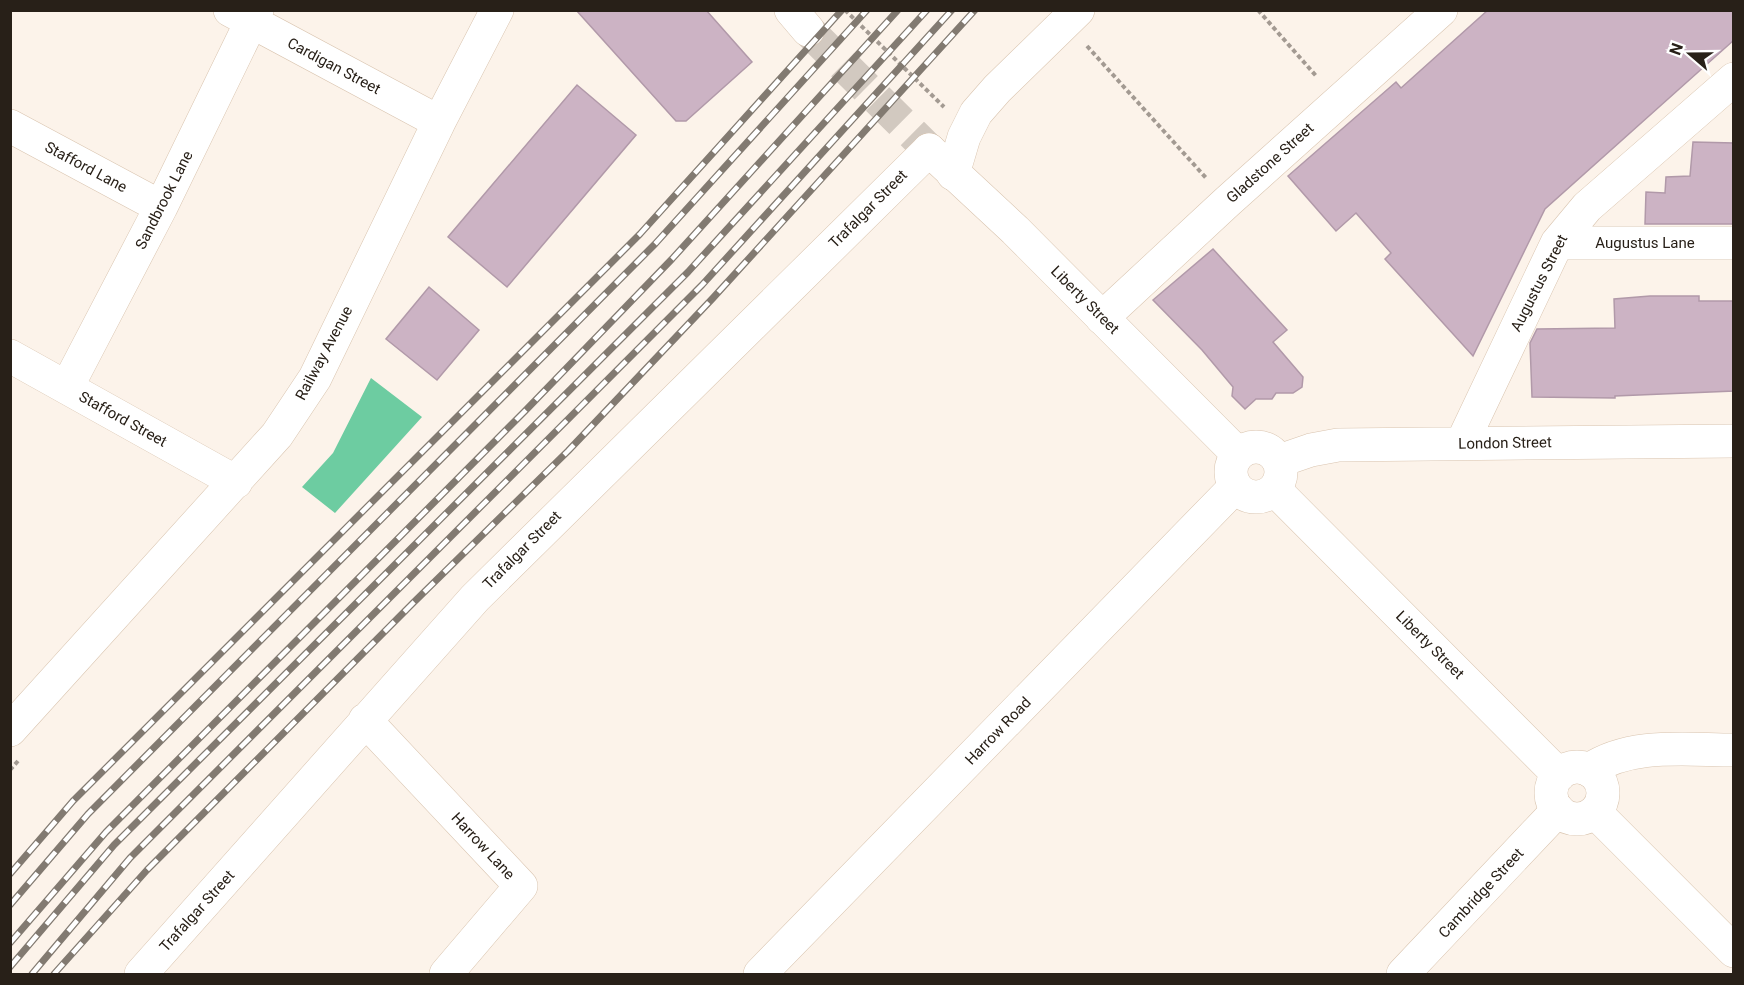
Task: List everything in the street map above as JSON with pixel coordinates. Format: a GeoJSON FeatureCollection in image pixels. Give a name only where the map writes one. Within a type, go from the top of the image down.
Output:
{"type":"FeatureCollection","features":[{"type":"Feature","properties":{"kind":"street","name":"Railway Avenue"},"geometry":{"type":"LineString","coordinates":[[10,730],[277,435],[315,378],[439,122],[497,10]]}},
{"type":"Feature","properties":{"kind":"street","name":"Gladstone Street"},"geometry":{"type":"LineString","coordinates":[[1102,318],[1227,201],[1441,10]]}},
{"type":"Feature","properties":{"kind":"street","name":"Cardigan Street"},"geometry":{"type":"LineString","coordinates":[[246,14],[439,122]]}},
{"type":"Feature","properties":{"kind":"street","name":"Sandbrook Lane"},"geometry":{"type":"LineString","coordinates":[[67,387],[161,207],[246,14]]}},
{"type":"Feature","properties":{"kind":"street"},"geometry":{"type":"LineString","coordinates":[[953,174],[964,137],[986,101],[1072,17]]}},
{"type":"Feature","properties":{"kind":"street","name":"Augustus Street"},"geometry":{"type":"LineString","coordinates":[[1462,443],[1557,243],[1587,207],[1734,79]]}},
{"type":"Feature","properties":{"kind":"street","name":"Stafford Lane"},"geometry":{"type":"LineString","coordinates":[[10,126],[161,207]]}},
{"type":"Feature","properties":{"kind":"street","name":"Liberty Street"},"geometry":{"type":"LineString","coordinates":[[929,150],[1015,230],[1238,454]]}},
{"type":"Feature","properties":{"kind":"street","name":"Trafalgar Street"},"geometry":{"type":"LineString","coordinates":[[141,975],[475,598],[929,150]]}},
{"type":"Feature","properties":{"kind":"street","name":"Augustus Lane"},"geometry":{"type":"LineString","coordinates":[[1557,243],[1734,243]]}},
{"type":"Feature","properties":{"kind":"street","name":"Stafford Street"},"geometry":{"type":"LineString","coordinates":[[10,356],[236,482]]}},
{"type":"Feature","properties":{"kind":"street","name":"London Street"},"geometry":{"type":"LineString","coordinates":[[1277,475],[1311,450],[1338,445],[1734,441]]}},
{"type":"Feature","properties":{"kind":"street"},"geometry":{"type":"LineString","coordinates":[[1255,447],[1265,448],[1273,453],[1277,475],[1270,494],[1257,498],[1245,495],[1235,487],[1231,479],[1231,470],[1238,454],[1255,447]]}},
{"type":"Feature","properties":{"kind":"street","name":"Liberty Street"},"geometry":{"type":"LineString","coordinates":[[1277,475],[1574,772]]}},
{"type":"Feature","properties":{"kind":"street","name":"Harrow Road"},"geometry":{"type":"LineString","coordinates":[[760,975],[1235,487]]}},
{"type":"Feature","properties":{"kind":"street","name":"Harrow Lane"},"geometry":{"type":"LineString","coordinates":[[365,720],[521,886],[446,975]]}},
{"type":"Feature","properties":{"kind":"street"},"geometry":{"type":"LineString","coordinates":[[1574,772],[1600,779],[1602,786],[1602,800],[1595,812],[1576,819],[1558,810],[1554,804],[1552,788],[1574,772],[1629,753],[1734,750]]}},
{"type":"Feature","properties":{"kind":"street","name":"Cambridge Street"},"geometry":{"type":"LineString","coordinates":[[1403,975],[1558,810]]}},
{"type":"Feature","properties":{"kind":"street"},"geometry":{"type":"LineString","coordinates":[[1595,812],[1734,951]]}},
{"type":"Feature","properties":{"kind":"path"},"geometry":{"type":"LineString","coordinates":[[844,10],[944,108],[986,101]]}},
{"type":"Feature","properties":{"kind":"path"},"geometry":{"type":"LineString","coordinates":[[1258,10],[1339,102]]}},
{"type":"Feature","properties":{"kind":"path"},"geometry":{"type":"LineString","coordinates":[[1072,17],[1227,201]]}},
{"type":"Feature","properties":{"kind":"green space"},"geometry":{"type":"Polygon","coordinates":[[[371,378],[422,417],[335,513],[302,487],[333,453],[371,378]]]}},
{"type":"Feature","properties":{"kind":"building"},"geometry":{"type":"Polygon","coordinates":[[[576,10],[706,10],[752,62],[686,121],[676,121],[576,10]]]}},
{"type":"Feature","properties":{"kind":"building"},"geometry":{"type":"Polygon","coordinates":[[[1488,10],[1734,10],[1734,40],[1545,209],[1473,356],[1385,259],[1391,253],[1356,213],[1336,231],[1288,176],[1396,82],[1401,88],[1488,10]]]}},
{"type":"Feature","properties":{"kind":"building"},"geometry":{"type":"Polygon","coordinates":[[[577,85],[636,135],[507,287],[448,237],[577,85]]]}},
{"type":"Feature","properties":{"kind":"building"},"geometry":{"type":"Polygon","coordinates":[[[1693,142],[1734,143],[1734,224],[1645,224],[1646,192],[1665,193],[1666,177],[1690,176],[1693,142]]]}},
{"type":"Feature","properties":{"kind":"building"},"geometry":{"type":"Polygon","coordinates":[[[1213,249],[1287,330],[1273,342],[1303,377],[1302,387],[1293,393],[1276,393],[1272,399],[1256,399],[1245,409],[1232,396],[1233,387],[1202,350],[1153,300],[1213,249]]]}},
{"type":"Feature","properties":{"kind":"building"},"geometry":{"type":"Polygon","coordinates":[[[429,287],[479,330],[437,380],[386,339],[429,287]]]}},
{"type":"Feature","properties":{"kind":"building"},"geometry":{"type":"Polygon","coordinates":[[[1699,296],[1699,301],[1734,301],[1734,391],[1615,396],[1615,398],[1532,397],[1530,343],[1537,329],[1615,328],[1614,299],[1699,296]]]}},
{"type":"Feature","properties":{"kind":"tunnel"},"geometry":{"type":"LineString","coordinates":[[808,30],[929,150]]}},
{"type":"Feature","properties":{"kind":"railway"},"geometry":{"type":"LineString","coordinates":[[10,874],[73,801],[640,234],[842,10]]}},
{"type":"Feature","properties":{"kind":"railway"},"geometry":{"type":"LineString","coordinates":[[10,905],[88,814],[655,244],[867,10]]}},
{"type":"Feature","properties":{"kind":"railway"},"geometry":{"type":"LineString","coordinates":[[10,943],[106,832],[525,411],[672,259],[898,10]]}},
{"type":"Feature","properties":{"kind":"railway"},"geometry":{"type":"LineString","coordinates":[[10,967],[114,845],[688,272],[927,10]]}},
{"type":"Feature","properties":{"kind":"railway"},"geometry":{"type":"LineString","coordinates":[[32,974],[130,858],[702,285],[952,10]]}},
{"type":"Feature","properties":{"kind":"railway"},"geometry":{"type":"LineString","coordinates":[[54,974],[147,870],[568,451],[713,298],[975,10]]}}]}
